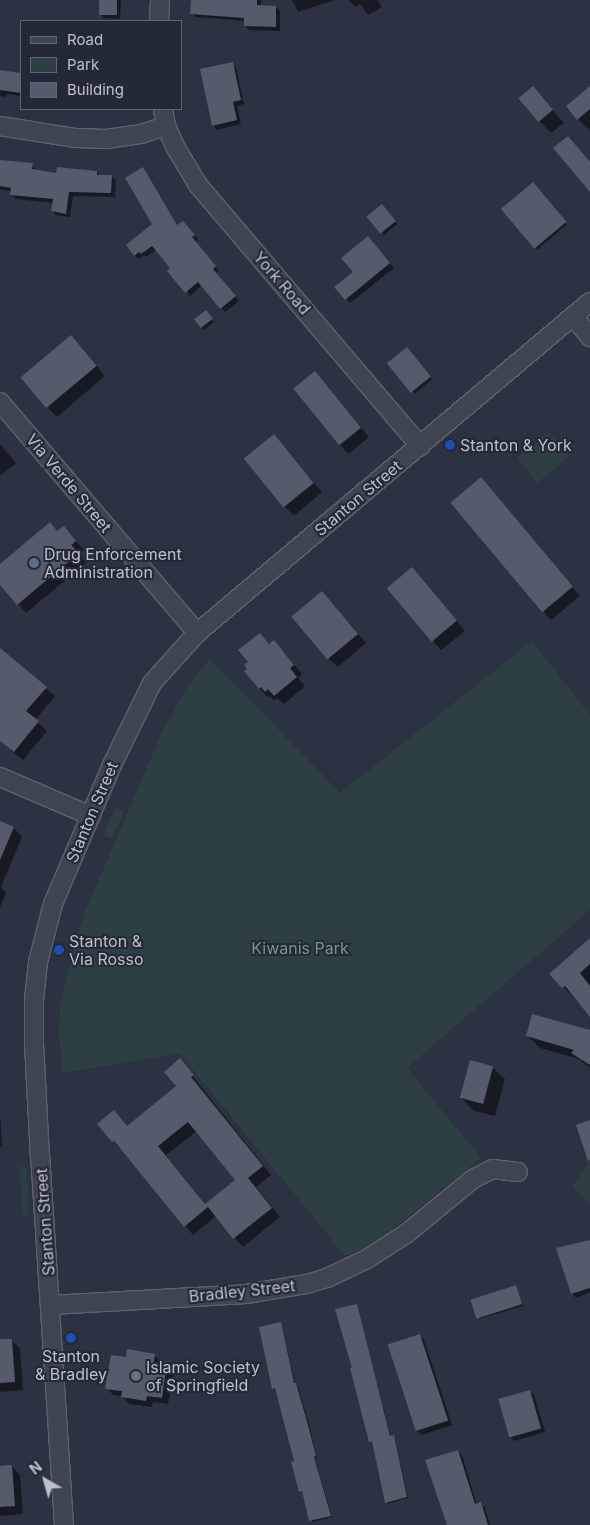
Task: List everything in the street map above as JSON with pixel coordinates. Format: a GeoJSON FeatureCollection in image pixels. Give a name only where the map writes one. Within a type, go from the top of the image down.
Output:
{"type":"FeatureCollection","features":[{"type":"Feature","properties":{"kind":"street"},"geometry":{"type":"LineString","coordinates":[[158,20],[160,0]]}},
{"type":"Feature","properties":{"kind":"street","name":"York Road"},"geometry":{"type":"LineString","coordinates":[[163,110],[166,126],[186,167],[198,184],[420,446]]}},
{"type":"Feature","properties":{"kind":"street"},"geometry":{"type":"LineString","coordinates":[[0,126],[76,138],[106,139],[141,134],[166,126]]}},
{"type":"Feature","properties":{"kind":"street","name":"Stanton Street"},"geometry":{"type":"LineString","coordinates":[[64,1525],[34,1044],[35,991],[38,962],[53,904],[131,723],[152,683],[197,633],[590,302]]}},
{"type":"Feature","properties":{"kind":"street"},"geometry":{"type":"LineString","coordinates":[[573,316],[590,337]]}},
{"type":"Feature","properties":{"kind":"street","name":"Via Verde Street"},"geometry":{"type":"LineString","coordinates":[[0,402],[197,633]]}},
{"type":"Feature","properties":{"kind":"street"},"geometry":{"type":"LineString","coordinates":[[0,777],[91,816]]}},
{"type":"Feature","properties":{"kind":"street","name":"Bradley Street"},"geometry":{"type":"LineString","coordinates":[[51,1305],[246,1294],[307,1284],[327,1278],[367,1259],[406,1234],[473,1179],[493,1169],[518,1172]]}},
{"type":"Feature","properties":{"kind":"green space"},"geometry":{"type":"Polygon","coordinates":[[[549,432],[569,457],[537,483],[517,458],[549,432]]]}},
{"type":"Feature","properties":{"kind":"green space","name":"Kiwanis Park"},"geometry":{"type":"Polygon","coordinates":[[[532,641],[590,715],[590,910],[407,1068],[481,1158],[389,1232],[363,1249],[345,1256],[180,1054],[62,1073],[59,1032],[60,1006],[74,946],[85,912],[162,732],[186,689],[210,659],[340,793],[532,641]]]}},
{"type":"Feature","properties":{"kind":"green space"},"geometry":{"type":"Polygon","coordinates":[[[115,808],[124,812],[112,839],[103,835],[115,808]]]}},
{"type":"Feature","properties":{"kind":"green space"},"geometry":{"type":"Polygon","coordinates":[[[590,1161],[590,1204],[572,1186],[590,1161]]]}},
{"type":"Feature","properties":{"kind":"green space"},"geometry":{"type":"Polygon","coordinates":[[[19,1165],[27,1169],[29,1212],[23,1221],[19,1165]]]}},
{"type":"Feature","properties":{"kind":"building"},"geometry":{"type":"Polygon","coordinates":[[[99,0],[117,0],[117,15],[99,15],[99,0]]]}},
{"type":"Feature","properties":{"kind":"building"},"geometry":{"type":"Polygon","coordinates":[[[191,0],[257,0],[257,5],[276,6],[276,27],[244,26],[244,18],[190,14],[191,0]]]}},
{"type":"Feature","properties":{"kind":"building"},"geometry":{"type":"Polygon","coordinates":[[[233,62],[241,100],[233,102],[237,120],[212,126],[200,69],[233,62]]]}},
{"type":"Feature","properties":{"kind":"building"},"geometry":{"type":"Polygon","coordinates":[[[0,70],[20,73],[20,93],[0,90],[0,70]]]}},
{"type":"Feature","properties":{"kind":"building"},"geometry":{"type":"Polygon","coordinates":[[[533,86],[553,110],[538,122],[518,98],[533,86]]]}},
{"type":"Feature","properties":{"kind":"building"},"geometry":{"type":"Polygon","coordinates":[[[590,86],[590,109],[577,120],[566,106],[590,86]]]}},
{"type":"Feature","properties":{"kind":"building"},"geometry":{"type":"Polygon","coordinates":[[[568,136],[590,162],[590,192],[553,148],[568,136]]]}},
{"type":"Feature","properties":{"kind":"building"},"geometry":{"type":"Polygon","coordinates":[[[0,160],[33,163],[32,169],[56,173],[57,167],[97,171],[97,175],[112,175],[111,193],[69,192],[66,214],[51,211],[53,199],[10,195],[11,188],[0,186],[0,160]]]}},
{"type":"Feature","properties":{"kind":"building"},"geometry":{"type":"Polygon","coordinates":[[[143,167],[177,225],[183,221],[195,235],[192,237],[216,266],[213,269],[236,296],[220,309],[198,282],[185,293],[167,271],[170,268],[152,246],[141,254],[139,252],[134,256],[126,245],[152,224],[125,178],[143,167]]]}},
{"type":"Feature","properties":{"kind":"building"},"geometry":{"type":"Polygon","coordinates":[[[533,182],[566,222],[534,249],[501,209],[533,182]]]}},
{"type":"Feature","properties":{"kind":"building"},"geometry":{"type":"Polygon","coordinates":[[[382,204],[396,221],[380,234],[366,217],[382,204]]]}},
{"type":"Feature","properties":{"kind":"building"},"geometry":{"type":"Polygon","coordinates":[[[368,236],[390,263],[345,300],[334,287],[353,272],[341,258],[368,236]]]}},
{"type":"Feature","properties":{"kind":"building"},"geometry":{"type":"Polygon","coordinates":[[[206,310],[213,319],[201,328],[194,319],[206,310]]]}},
{"type":"Feature","properties":{"kind":"building"},"geometry":{"type":"Polygon","coordinates":[[[71,335],[97,366],[46,408],[20,377],[71,335]]]}},
{"type":"Feature","properties":{"kind":"building"},"geometry":{"type":"Polygon","coordinates":[[[407,347],[431,377],[411,393],[387,363],[407,347]]]}},
{"type":"Feature","properties":{"kind":"building"},"geometry":{"type":"Polygon","coordinates":[[[315,371],[361,428],[339,445],[293,389],[315,371]]]}},
{"type":"Feature","properties":{"kind":"building"},"geometry":{"type":"Polygon","coordinates":[[[274,434],[314,483],[283,508],[244,459],[274,434]]]}},
{"type":"Feature","properties":{"kind":"building"},"geometry":{"type":"Polygon","coordinates":[[[481,477],[573,587],[542,612],[450,503],[481,477]]]}},
{"type":"Feature","properties":{"kind":"building"},"geometry":{"type":"Polygon","coordinates":[[[50,522],[57,531],[64,526],[76,541],[71,545],[79,553],[17,605],[0,585],[0,564],[50,522]]]}},
{"type":"Feature","properties":{"kind":"building"},"geometry":{"type":"Polygon","coordinates":[[[412,567],[457,621],[432,642],[387,588],[412,567]]]}},
{"type":"Feature","properties":{"kind":"building"},"geometry":{"type":"Polygon","coordinates":[[[322,591],[358,634],[327,660],[291,617],[322,591]]]}},
{"type":"Feature","properties":{"kind":"building"},"geometry":{"type":"Polygon","coordinates":[[[260,633],[269,644],[274,640],[294,665],[290,668],[297,677],[274,696],[268,689],[265,692],[261,687],[259,689],[244,671],[247,669],[244,665],[248,662],[238,650],[260,633]]]}},
{"type":"Feature","properties":{"kind":"building"},"geometry":{"type":"Polygon","coordinates":[[[0,648],[47,687],[26,711],[39,721],[14,752],[0,741],[0,648]]]}},
{"type":"Feature","properties":{"kind":"building"},"geometry":{"type":"Polygon","coordinates":[[[0,821],[14,827],[0,860],[0,821]]]}},
{"type":"Feature","properties":{"kind":"building"},"geometry":{"type":"Polygon","coordinates":[[[590,938],[590,964],[580,973],[590,986],[590,1017],[565,986],[562,988],[549,974],[590,938]]]}},
{"type":"Feature","properties":{"kind":"building"},"geometry":{"type":"Polygon","coordinates":[[[532,1014],[590,1030],[590,1065],[571,1053],[574,1050],[526,1036],[532,1014]]]}},
{"type":"Feature","properties":{"kind":"building"},"geometry":{"type":"Polygon","coordinates":[[[180,1058],[194,1075],[191,1077],[263,1166],[248,1178],[272,1208],[233,1239],[208,1207],[184,1227],[114,1141],[112,1142],[97,1124],[114,1110],[127,1126],[176,1086],[164,1072],[180,1058]],[[188,1122],[158,1146],[205,1204],[235,1180],[188,1122]]]}},
{"type":"Feature","properties":{"kind":"building"},"geometry":{"type":"Polygon","coordinates":[[[470,1060],[493,1066],[483,1104],[460,1098],[470,1060]]]}},
{"type":"Feature","properties":{"kind":"building"},"geometry":{"type":"Polygon","coordinates":[[[590,1120],[590,1160],[588,1161],[576,1125],[590,1120]]]}},
{"type":"Feature","properties":{"kind":"building"},"geometry":{"type":"Polygon","coordinates":[[[590,1240],[590,1288],[571,1294],[556,1248],[590,1240]]]}},
{"type":"Feature","properties":{"kind":"building"},"geometry":{"type":"Polygon","coordinates":[[[516,1285],[522,1304],[477,1319],[470,1300],[516,1285]]]}},
{"type":"Feature","properties":{"kind":"building"},"geometry":{"type":"Polygon","coordinates":[[[357,1304],[390,1436],[394,1435],[407,1497],[385,1503],[372,1441],[369,1442],[350,1368],[352,1368],[335,1309],[357,1304]]]}},
{"type":"Feature","properties":{"kind":"building"},"geometry":{"type":"Polygon","coordinates":[[[281,1322],[294,1383],[296,1383],[308,1425],[316,1456],[314,1457],[331,1516],[309,1521],[302,1491],[299,1492],[291,1462],[294,1461],[275,1388],[272,1389],[259,1327],[281,1322]]]}},
{"type":"Feature","properties":{"kind":"building"},"geometry":{"type":"Polygon","coordinates":[[[420,1334],[448,1421],[416,1431],[388,1345],[420,1334]]]}},
{"type":"Feature","properties":{"kind":"building"},"geometry":{"type":"Polygon","coordinates":[[[0,1339],[12,1339],[15,1382],[0,1383],[0,1339]]]}},
{"type":"Feature","properties":{"kind":"building"},"geometry":{"type":"Polygon","coordinates":[[[127,1349],[155,1354],[154,1362],[167,1364],[162,1398],[147,1396],[146,1401],[121,1397],[122,1391],[105,1389],[111,1355],[126,1357],[127,1349]]]}},
{"type":"Feature","properties":{"kind":"building"},"geometry":{"type":"Polygon","coordinates":[[[530,1390],[541,1428],[509,1438],[498,1399],[530,1390]]]}},
{"type":"Feature","properties":{"kind":"building"},"geometry":{"type":"Polygon","coordinates":[[[458,1450],[475,1504],[481,1502],[488,1525],[447,1525],[425,1460],[458,1450]]]}},
{"type":"Feature","properties":{"kind":"building"},"geometry":{"type":"Polygon","coordinates":[[[12,1465],[15,1506],[0,1507],[0,1466],[12,1465]]]}},
{"type":"Feature","properties":{"kind":"place","name":"Stanton & York"},"geometry":{"type":"Point","coordinates":[450,445]}},
{"type":"Feature","properties":{"kind":"place","name":"Drug Enforcement Administration"},"geometry":{"type":"Point","coordinates":[34,563]}},
{"type":"Feature","properties":{"kind":"place","name":"Stanton & Via Rosso"},"geometry":{"type":"Point","coordinates":[59,950]}},
{"type":"Feature","properties":{"kind":"place","name":"Stanton & Bradley"},"geometry":{"type":"Point","coordinates":[71,1338]}},
{"type":"Feature","properties":{"kind":"place","name":"Islamic Society of Springfield"},"geometry":{"type":"Point","coordinates":[136,1376]}}]}
